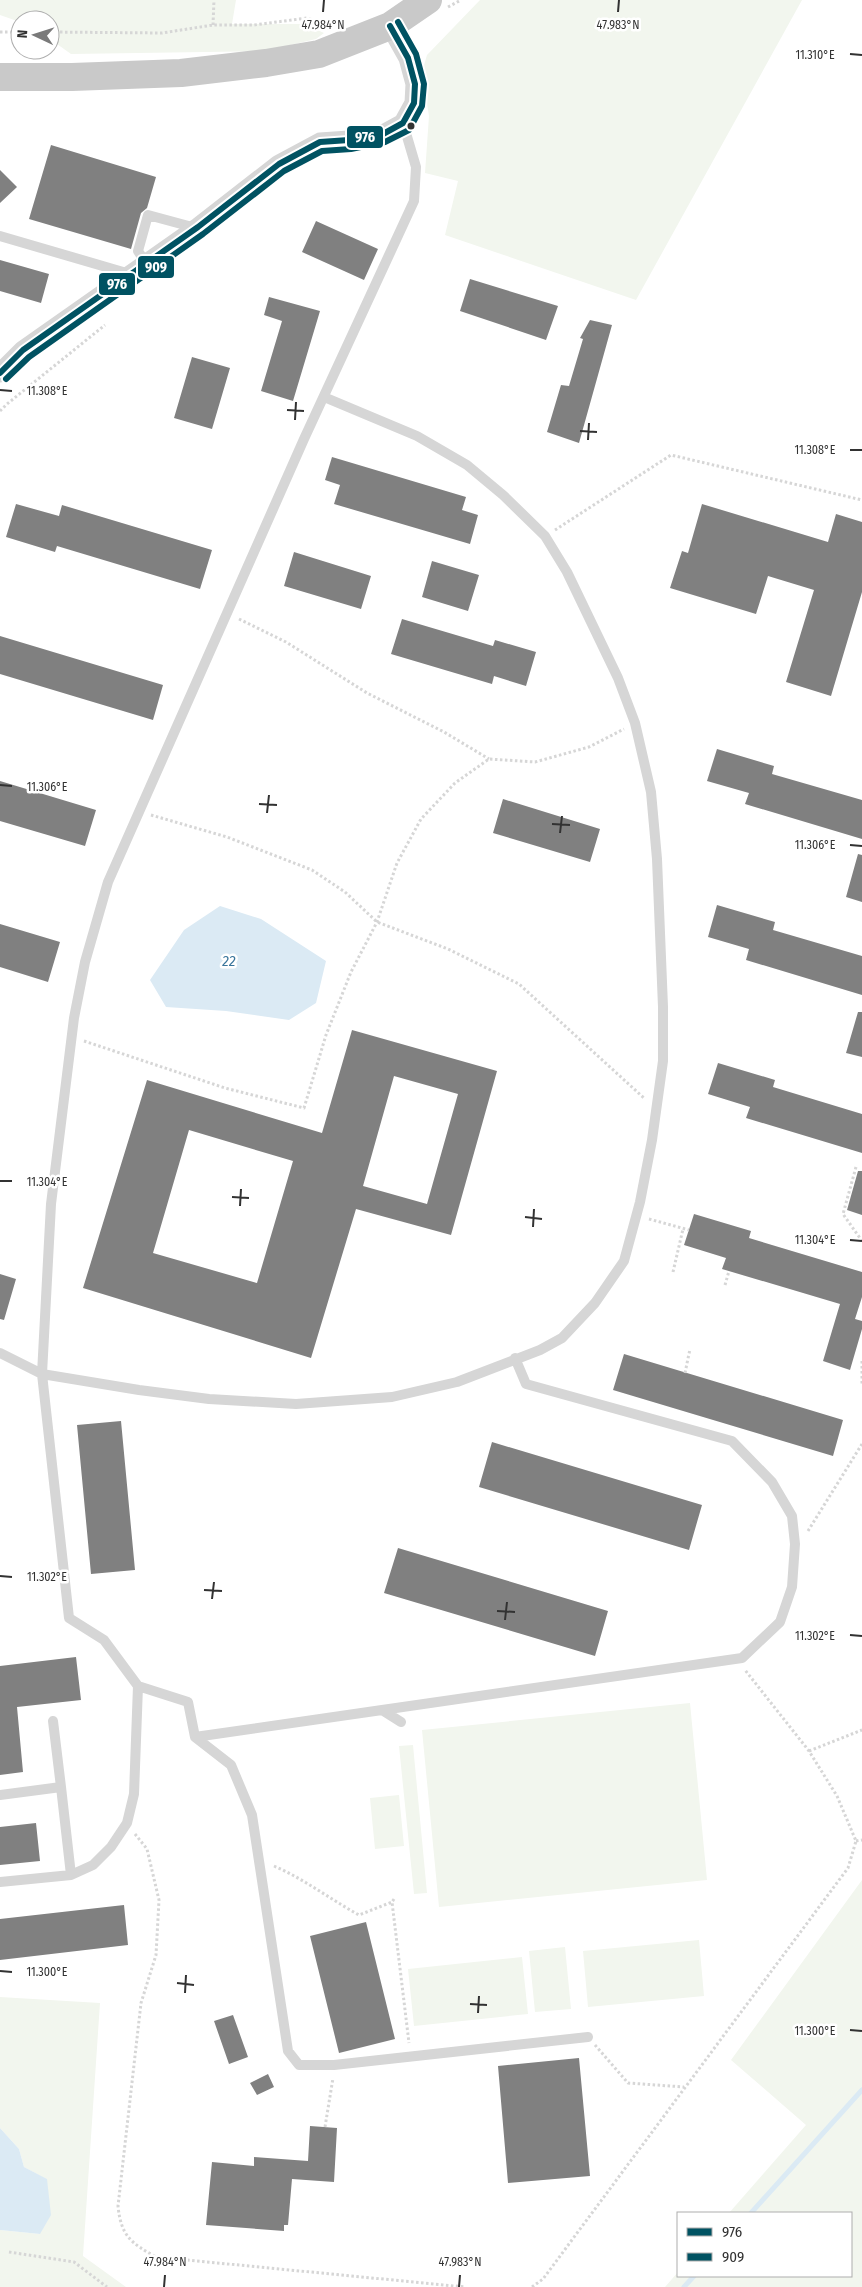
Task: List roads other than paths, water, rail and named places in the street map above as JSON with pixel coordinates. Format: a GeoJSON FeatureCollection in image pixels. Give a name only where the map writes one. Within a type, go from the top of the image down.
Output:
{"type":"FeatureCollection","features":[{"type":"Feature","properties":{"kind":"main road"},"geometry":{"type":"LineString","coordinates":[[0,77],[72,77],[181,73],[266,63],[319,54],[390,26],[428,0]]}},
{"type":"Feature","properties":{"kind":"street"},"geometry":{"type":"LineString","coordinates":[[0,373],[23,350],[197,228],[279,164],[320,142],[349,140],[383,134],[403,123],[414,103],[415,84],[408,58],[390,26]]}},
{"type":"Feature","properties":{"kind":"lane"},"geometry":{"type":"LineString","coordinates":[[403,123],[416,167],[414,201],[324,397],[108,882],[85,962],[71,1037],[51,1204],[42,1374],[69,1618],[104,1640],[138,1686],[188,1702],[194,1737],[232,1764],[252,1815],[288,2051],[299,2065],[334,2065],[588,2037]]}},
{"type":"Feature","properties":{"kind":"lane"},"geometry":{"type":"LineString","coordinates":[[146,263],[138,252],[148,215],[197,228]]}},
{"type":"Feature","properties":{"kind":"lane"},"geometry":{"type":"LineString","coordinates":[[0,236],[130,274]]}},
{"type":"Feature","properties":{"kind":"lane"},"geometry":{"type":"LineString","coordinates":[[0,1353],[42,1374],[209,1399],[296,1404],[392,1397],[457,1382],[515,1358],[540,1350],[562,1338],[595,1303],[624,1261],[637,1215],[652,1140],[663,1061],[656,859],[651,792],[635,724],[618,678],[567,572],[545,536],[503,495],[467,465],[417,436],[324,397]]}},
{"type":"Feature","properties":{"kind":"lane"},"geometry":{"type":"LineString","coordinates":[[194,1737],[742,1658],[780,1622],[792,1587],[794,1553],[792,1516],[772,1482],[732,1441],[526,1384],[515,1358]]}},
{"type":"Feature","properties":{"kind":"lane"},"geometry":{"type":"LineString","coordinates":[[0,1882],[71,1875],[93,1865],[111,1847],[127,1823],[134,1794],[138,1686]]}},
{"type":"Feature","properties":{"kind":"lane"},"geometry":{"type":"LineString","coordinates":[[382,1710],[401,1722]]}},
{"type":"Feature","properties":{"kind":"lane"},"geometry":{"type":"LineString","coordinates":[[53,1721],[71,1875]]}},
{"type":"Feature","properties":{"kind":"lane"},"geometry":{"type":"LineString","coordinates":[[0,1795],[61,1787]]}},
{"type":"Feature","properties":{"kind":"water","name":"22"},"geometry":{"type":"Polygon","coordinates":[[[220,906],[261,919],[326,961],[316,1003],[289,1020],[226,1011],[166,1007],[150,980],[184,930],[220,906]]]}},
{"type":"Feature","properties":{"kind":"water"},"geometry":{"type":"Polygon","coordinates":[[[0,2128],[19,2149],[24,2167],[47,2179],[51,2215],[40,2234],[0,2230],[0,2128]]]}},
{"type":"Feature","properties":{"kind":"waterway"},"geometry":{"type":"LineString","coordinates":[[752,2212],[862,2090]]}},
{"type":"Feature","properties":{"kind":"waterway"},"geometry":{"type":"LineString","coordinates":[[684,2287],[693,2277]]}}]}
